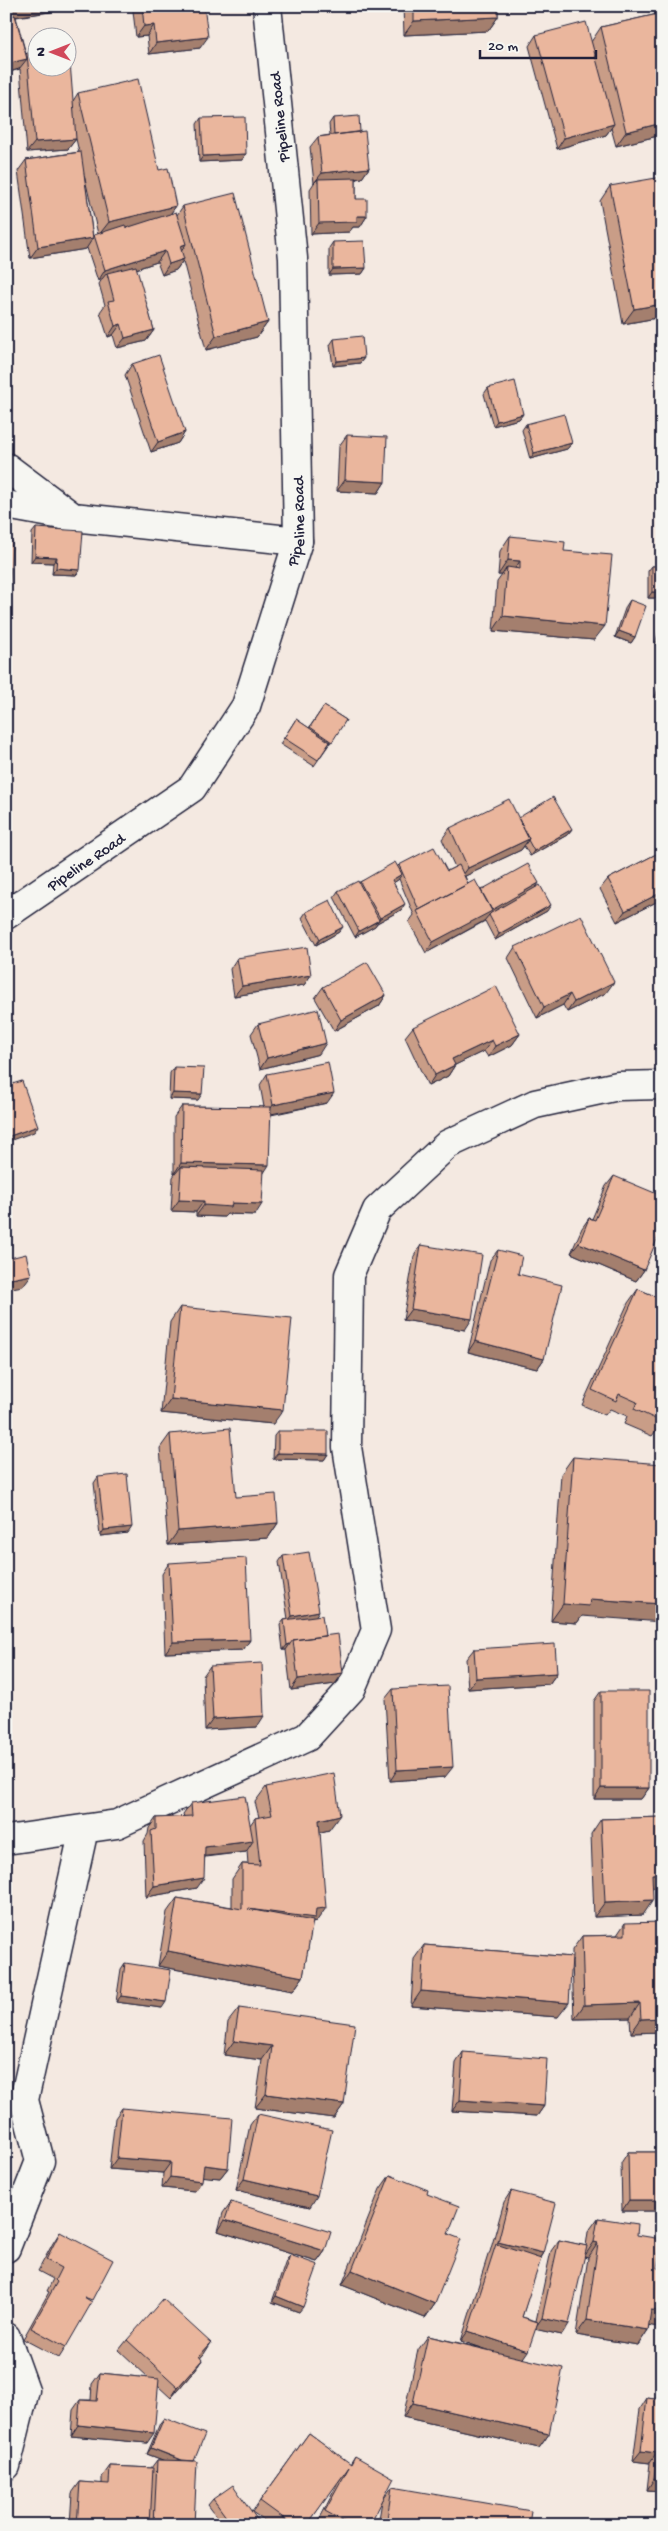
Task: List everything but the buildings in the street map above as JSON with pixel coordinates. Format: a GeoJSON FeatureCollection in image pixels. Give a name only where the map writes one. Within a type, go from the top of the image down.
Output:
{"type":"FeatureCollection","features":[{"type":"Feature","properties":{"kind":"street","name":"Pipeline Road"},"geometry":{"type":"LineString","coordinates":[[6,915],[192,788],[246,706],[298,540],[293,258],[267,6]]}},
{"type":"Feature","properties":{"kind":"street"},"geometry":{"type":"LineString","coordinates":[[6,467],[73,517]]}},
{"type":"Feature","properties":{"kind":"street"},"geometry":{"type":"LineString","coordinates":[[6,505],[73,517],[298,540]]}},
{"type":"Feature","properties":{"kind":"street"},"geometry":{"type":"LineString","coordinates":[[6,1840],[116,1824],[307,1738],[351,1689],[376,1630],[348,1447],[349,1275],[377,1210],[448,1144],[535,1104],[618,1086],[662,1085]]}},
{"type":"Feature","properties":{"kind":"street"},"geometry":{"type":"LineString","coordinates":[[6,2248],[40,2161],[24,2100],[84,1829]]}},
{"type":"Feature","properties":{"kind":"street"},"geometry":{"type":"LineString","coordinates":[[6,2337],[25,2390],[6,2466]]}}]}
